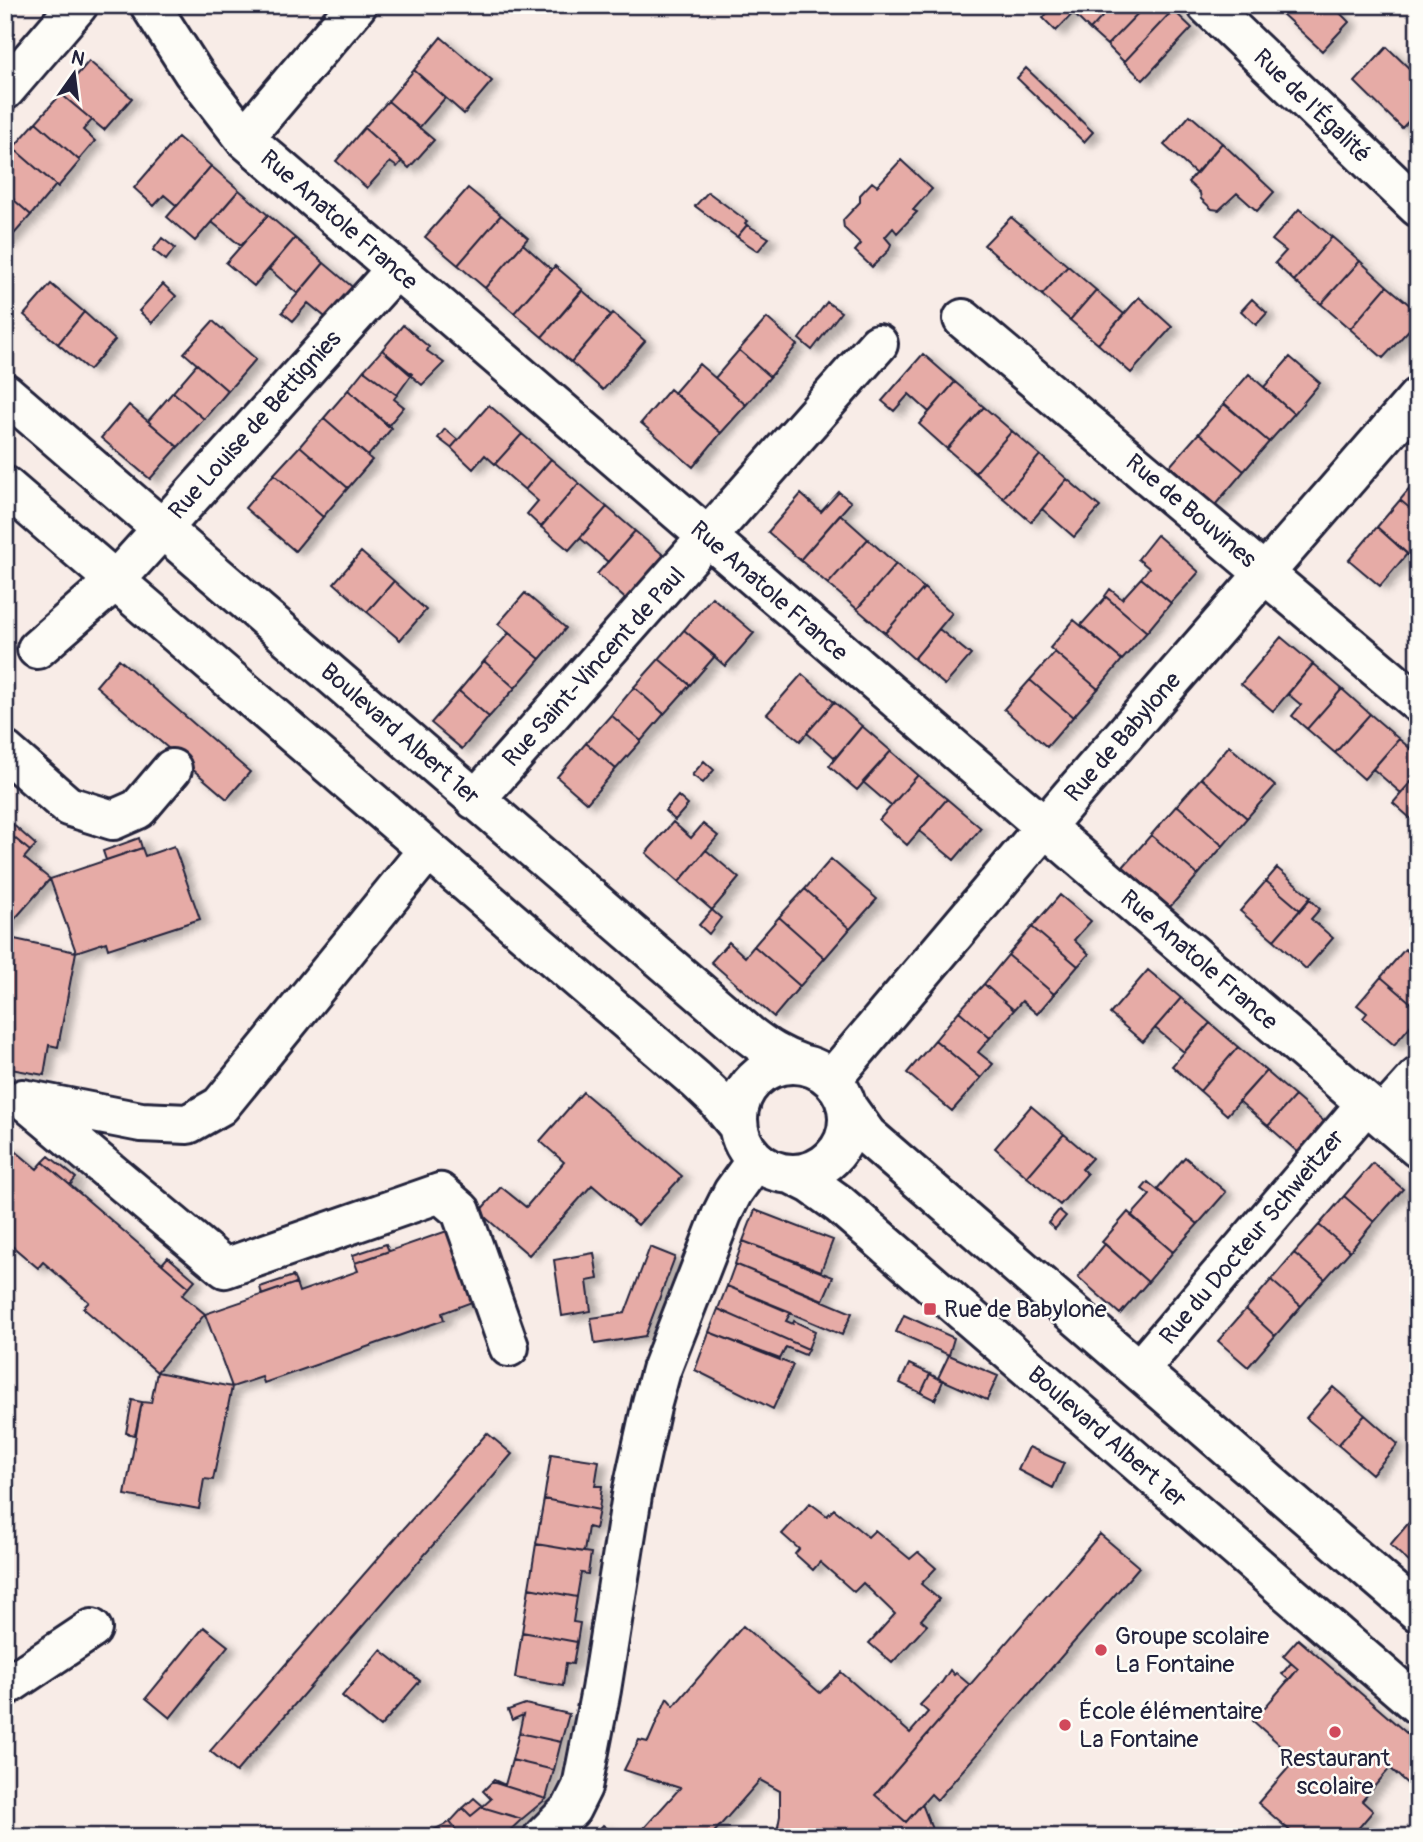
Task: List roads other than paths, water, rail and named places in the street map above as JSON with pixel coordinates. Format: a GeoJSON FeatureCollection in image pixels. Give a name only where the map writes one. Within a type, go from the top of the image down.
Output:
{"type":"FeatureCollection","features":[{"type":"Feature","properties":{"kind":"street"},"geometry":{"type":"LineString","coordinates":[[5,90],[78,5]]}},
{"type":"Feature","properties":{"kind":"street","name":"Rue Anatole France"},"geometry":{"type":"LineString","coordinates":[[150,5],[192,72],[244,138],[1418,1148]]}},
{"type":"Feature","properties":{"kind":"street"},"geometry":{"type":"LineString","coordinates":[[244,138],[357,5]]}},
{"type":"Feature","properties":{"kind":"street","name":"Rue de l'Égalité"},"geometry":{"type":"LineString","coordinates":[[1207,5],[1418,206]]}},
{"type":"Feature","properties":{"kind":"street","name":"Rue Louise de Bettignies"},"geometry":{"type":"LineString","coordinates":[[37,649],[115,581],[396,269]]}},
{"type":"Feature","properties":{"kind":"street","name":"Rue de Bouvines"},"geometry":{"type":"LineString","coordinates":[[963,319],[1418,704]]}},
{"type":"Feature","properties":{"kind":"street","name":"Rue Saint-Vincent de Paul"},"geometry":{"type":"LineString","coordinates":[[475,800],[878,344]]}},
{"type":"Feature","properties":{"kind":"street","name":"Boulevard Albert 1er"},"geometry":{"type":"LineString","coordinates":[[5,393],[748,1034],[769,1051],[827,1083]]}},
{"type":"Feature","properties":{"kind":"street","name":"Rue de Babylone"},"geometry":{"type":"LineString","coordinates":[[827,1083],[1418,397]]}},
{"type":"Feature","properties":{"kind":"street"},"geometry":{"type":"LineString","coordinates":[[5,486],[696,1080],[738,1126],[746,1148],[771,1170],[793,1175],[819,1168],[839,1151],[848,1127],[827,1083]]}},
{"type":"Feature","properties":{"kind":"street"},"geometry":{"type":"LineString","coordinates":[[5,751],[68,806],[113,820],[138,809],[172,769]]}},
{"type":"Feature","properties":{"kind":"street"},"geometry":{"type":"LineString","coordinates":[[14,1098],[141,1122],[188,1124],[220,1106],[427,851]]}},
{"type":"Feature","properties":{"kind":"street"},"geometry":{"type":"LineString","coordinates":[[738,1126],[738,1111],[742,1098],[754,1079],[779,1065],[827,1083],[867,1135],[1418,1612]]}},
{"type":"Feature","properties":{"kind":"street","name":"Rue du Docteur Schweitzer"},"geometry":{"type":"LineString","coordinates":[[1139,1370],[1374,1111],[1418,1077]]}},
{"type":"Feature","properties":{"kind":"street"},"geometry":{"type":"LineString","coordinates":[[14,1098],[225,1268],[440,1193],[461,1211],[509,1347]]}},
{"type":"Feature","properties":{"kind":"street"},"geometry":{"type":"LineString","coordinates":[[543,1837],[571,1809],[582,1787],[601,1690],[636,1476],[662,1370],[722,1214],[733,1192],[757,1160]]}},
{"type":"Feature","properties":{"kind":"street","name":"Boulevard Albert 1er"},"geometry":{"type":"LineString","coordinates":[[793,1175],[824,1192],[839,1204],[1418,1705]]}},
{"type":"Feature","properties":{"kind":"street"},"geometry":{"type":"LineString","coordinates":[[5,1687],[92,1629]]}},
{"type":"Feature","properties":{"kind":"place","name":"Rue de Babylone"},"geometry":{"type":"Point","coordinates":[930,1309]}},
{"type":"Feature","properties":{"kind":"place","name":"Groupe scolaire La Fontaine"},"geometry":{"type":"Point","coordinates":[1101,1650]}},
{"type":"Feature","properties":{"kind":"place","name":"École élémentaire La Fontaine"},"geometry":{"type":"Point","coordinates":[1065,1725]}},
{"type":"Feature","properties":{"kind":"place","name":"Restaurant scolaire"},"geometry":{"type":"Point","coordinates":[1335,1732]}}]}
